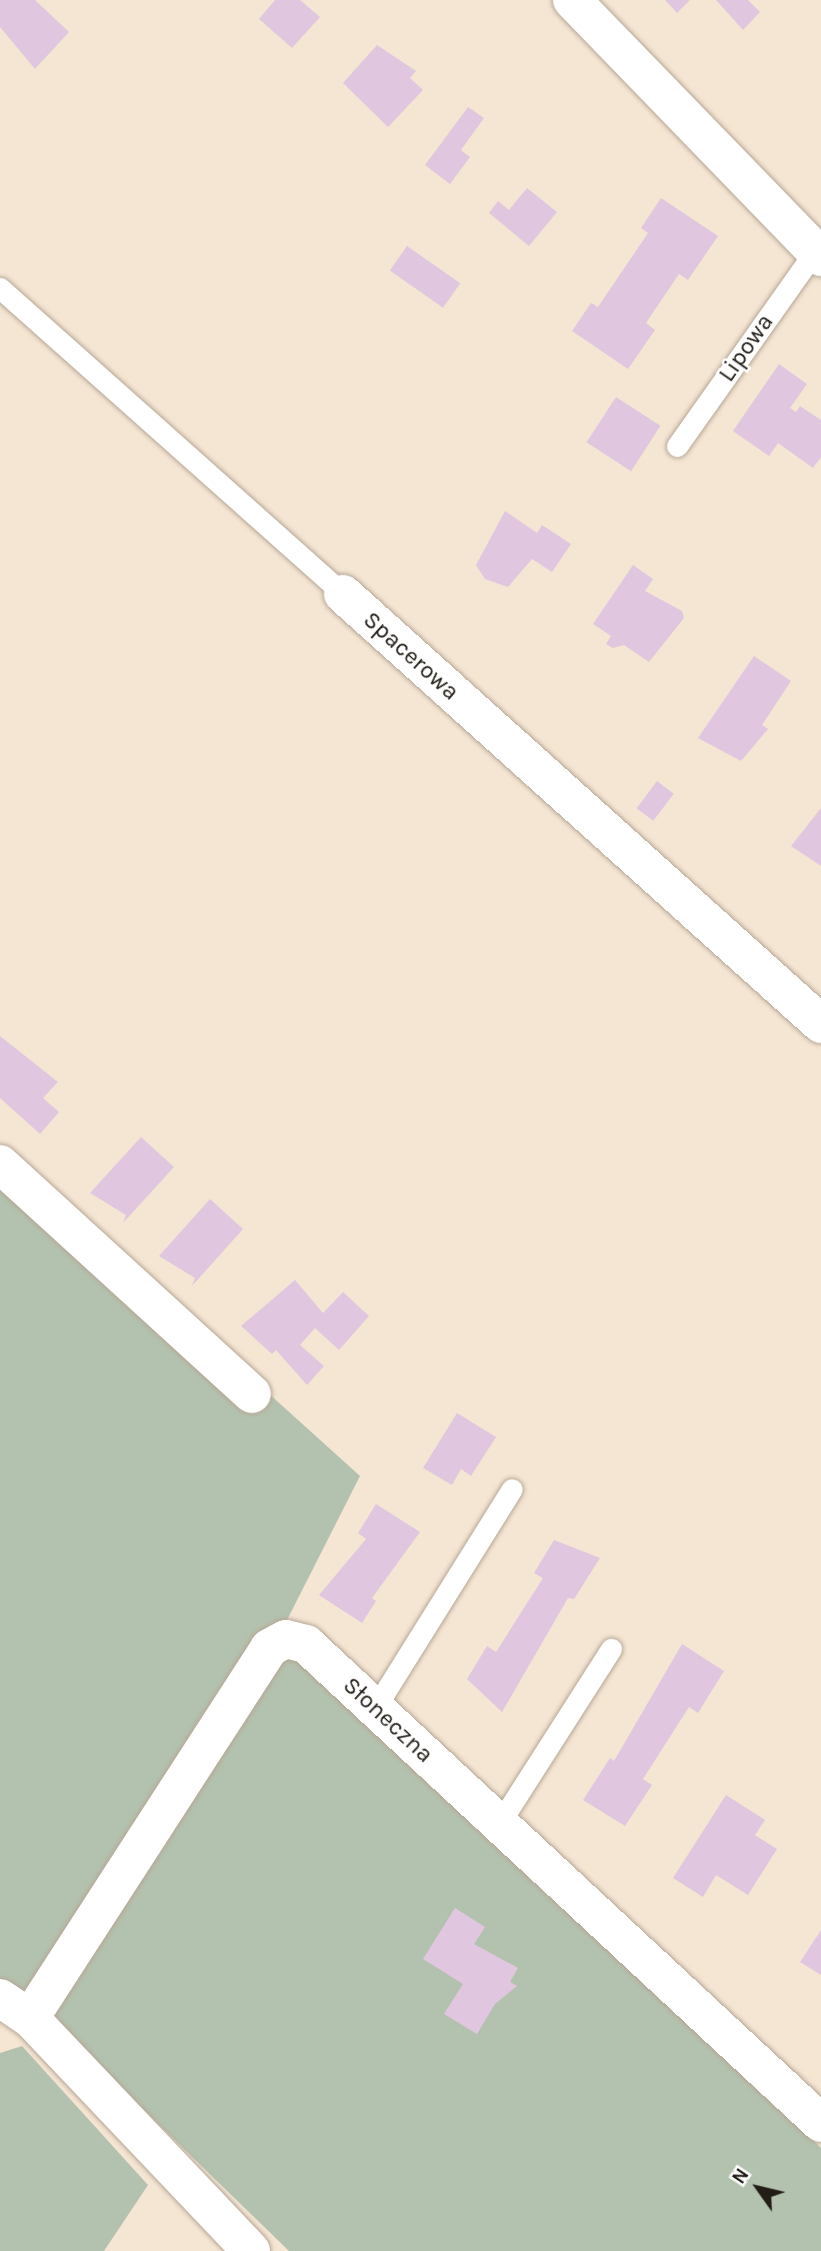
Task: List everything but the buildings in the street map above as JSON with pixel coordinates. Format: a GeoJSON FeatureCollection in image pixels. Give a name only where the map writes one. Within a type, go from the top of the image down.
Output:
{"type":"FeatureCollection","features":[{"type":"Feature","properties":{"kind":"street"},"geometry":{"type":"LineString","coordinates":[[572,0],[818,254]]}},
{"type":"Feature","properties":{"kind":"street","name":"Spacerowa"},"geometry":{"type":"LineString","coordinates":[[343,594],[821,1024]]}},
{"type":"Feature","properties":{"kind":"street"},"geometry":{"type":"LineString","coordinates":[[0,1164],[252,1394]]}},
{"type":"Feature","properties":{"kind":"street","name":"Słoneczna"},"geometry":{"type":"LineString","coordinates":[[15,2008],[270,1648],[286,1639],[306,1644],[821,2123]]}},
{"type":"Feature","properties":{"kind":"street"},"geometry":{"type":"LineString","coordinates":[[15,2008],[251,2251]]}},
{"type":"Feature","properties":{"kind":"lane","name":"Lipowa"},"geometry":{"type":"LineString","coordinates":[[677,446],[818,254]]}},
{"type":"Feature","properties":{"kind":"lane","name":"Spacerowa"},"geometry":{"type":"LineString","coordinates":[[0,288],[343,594]]}},
{"type":"Feature","properties":{"kind":"lane"},"geometry":{"type":"LineString","coordinates":[[375,1708],[512,1489]]}},
{"type":"Feature","properties":{"kind":"lane"},"geometry":{"type":"LineString","coordinates":[[499,1824],[611,1649]]}},
{"type":"Feature","properties":{"kind":"green space"},"geometry":{"type":"Polygon","coordinates":[[[0,1151],[360,1476],[285,1624],[821,2148],[821,2251],[289,2251],[40,2009],[0,1981],[0,1151]]]}},
{"type":"Feature","properties":{"kind":"green space"},"geometry":{"type":"Polygon","coordinates":[[[22,2046],[148,2185],[104,2251],[0,2251],[0,2053],[22,2046]]]}}]}
